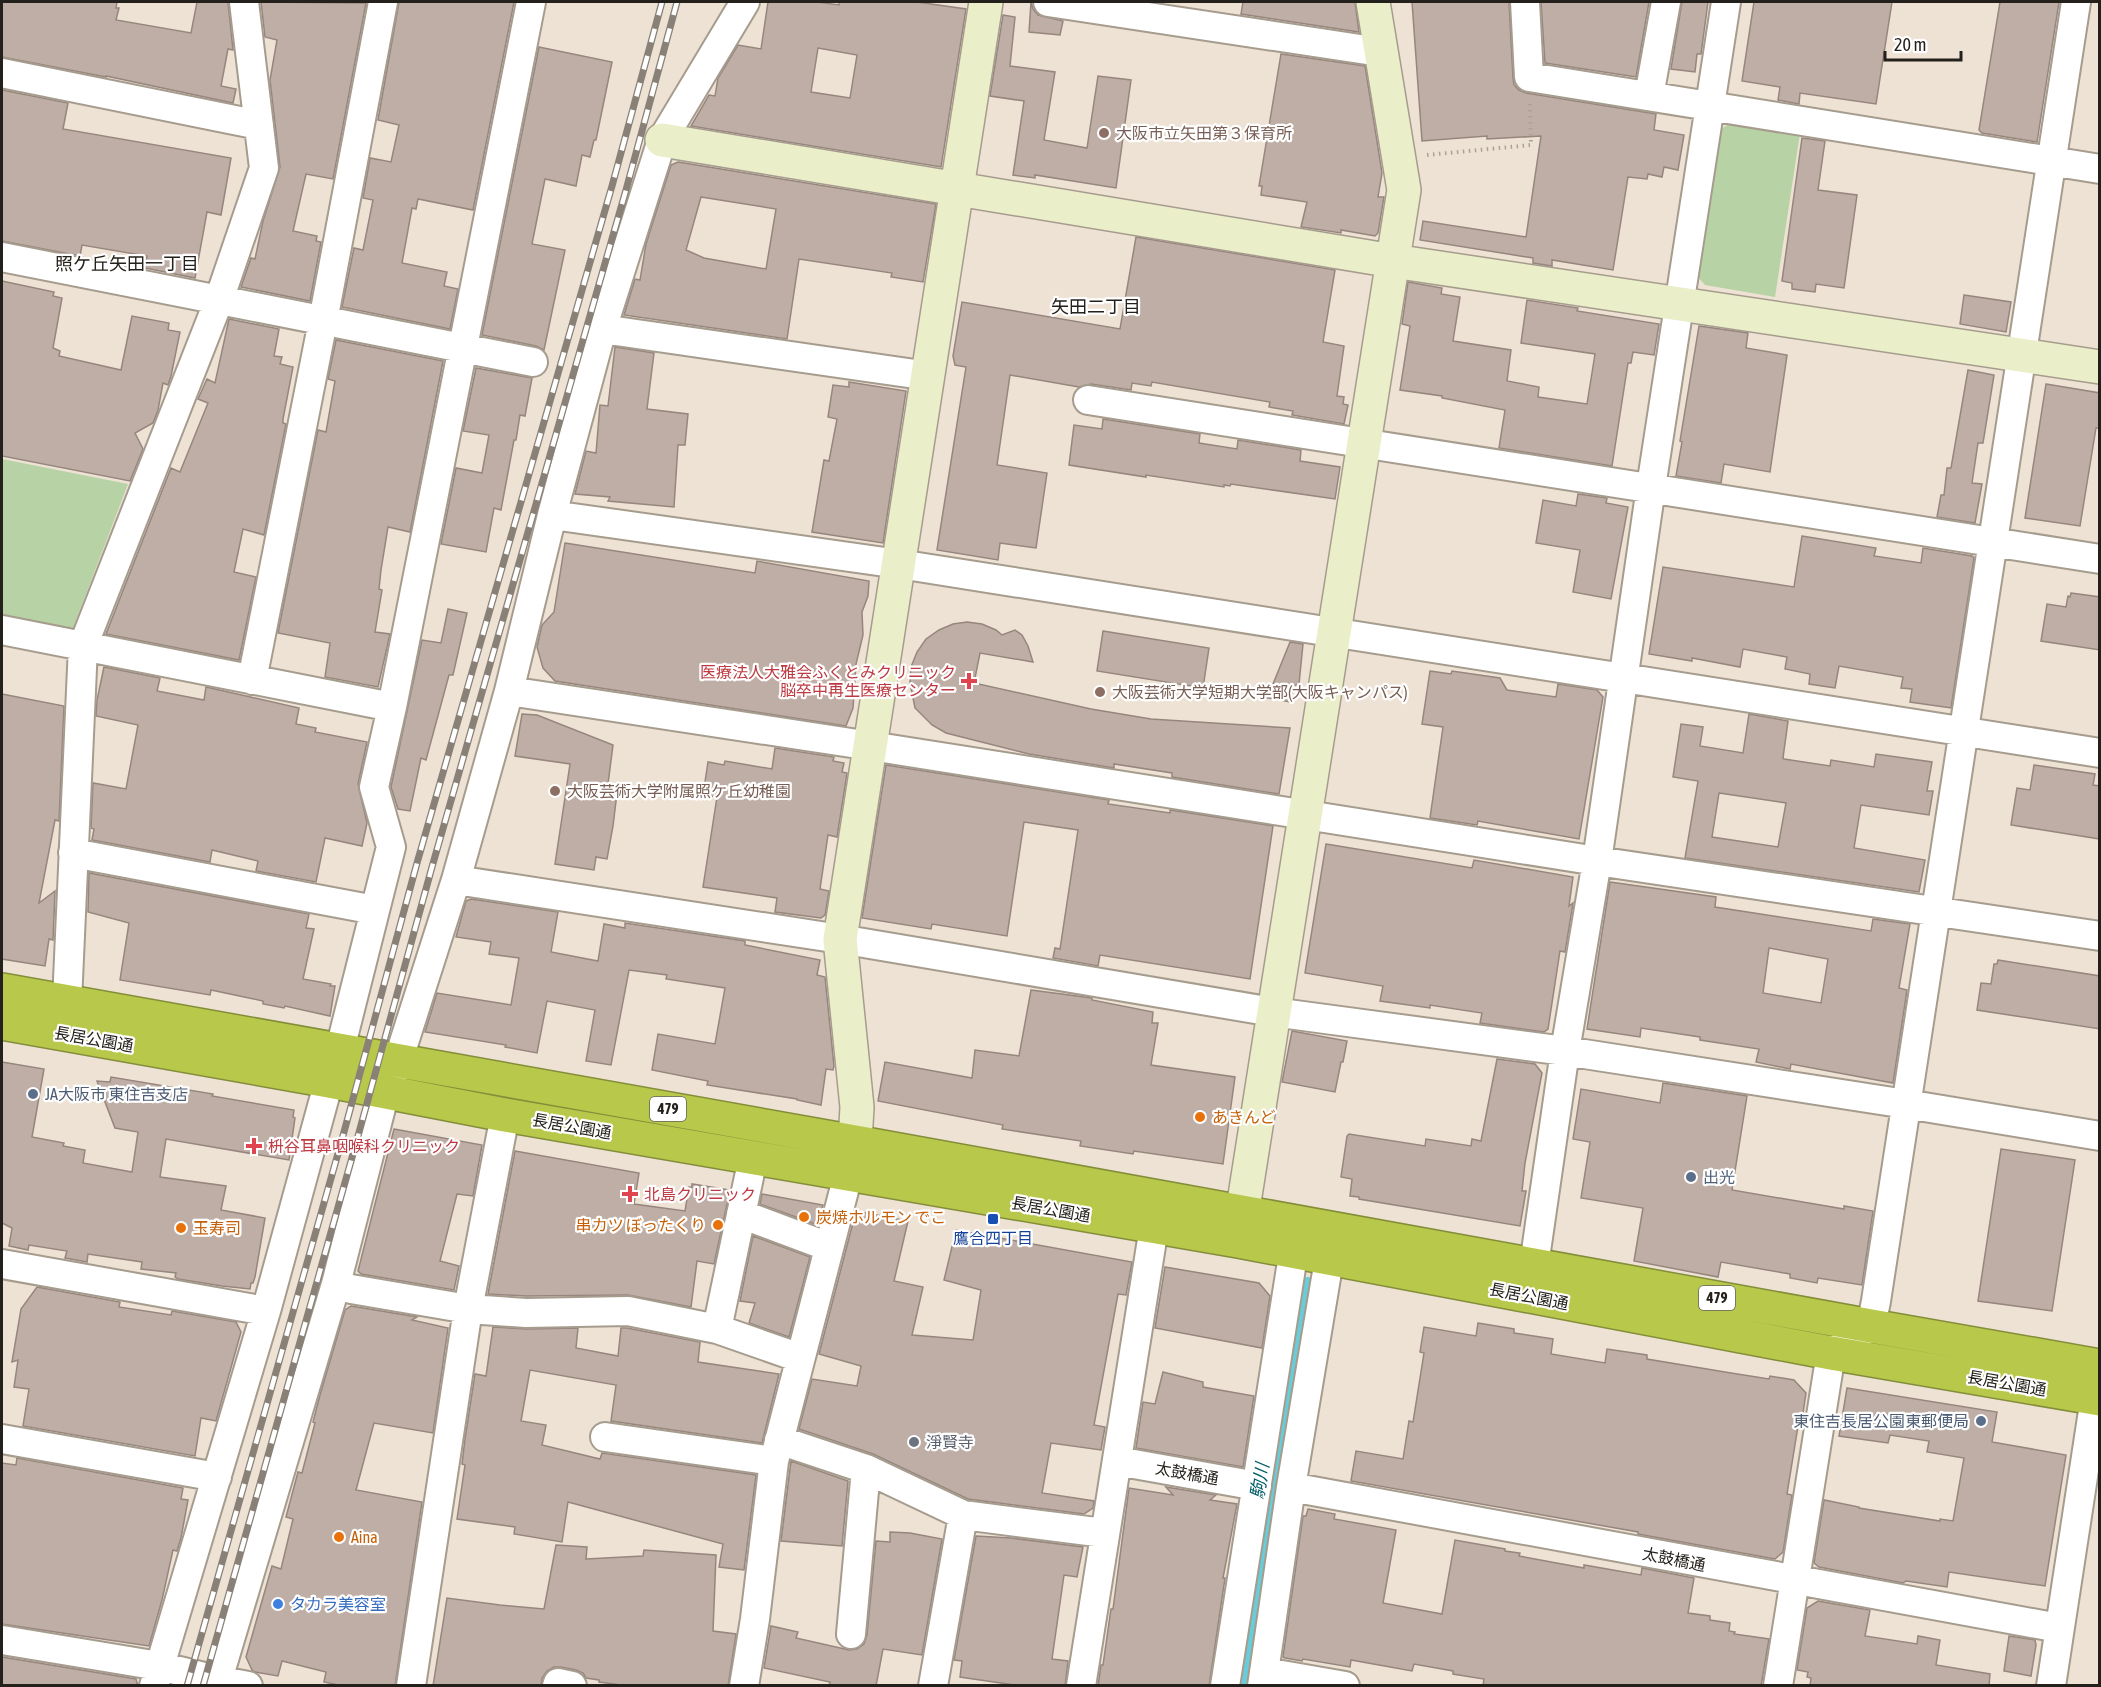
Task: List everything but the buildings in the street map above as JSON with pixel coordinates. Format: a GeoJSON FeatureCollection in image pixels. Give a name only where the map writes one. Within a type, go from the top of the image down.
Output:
{"type":"FeatureCollection","features":[{"type":"Feature","properties":{"kind":"highway","name":"長居公園通"},"geometry":{"type":"LineString","coordinates":[[2,990],[855,1142],[1240,1226],[1332,1243],[1831,1353],[2097,1399]]}},
{"type":"Feature","properties":{"kind":"highway","name":"長居公園通"},"geometry":{"type":"LineString","coordinates":[[2,1023],[505,1115],[1154,1227],[1240,1226]]}},
{"type":"Feature","properties":{"kind":"highway","name":"長居公園通"},"geometry":{"type":"LineString","coordinates":[[1332,1243],[1534,1265],[2100,1365]]}},
{"type":"Feature","properties":{"kind":"street"},"geometry":{"type":"LineString","coordinates":[[67,1002],[83,646],[219,300],[264,168],[244,2]]}},
{"type":"Feature","properties":{"kind":"street"},"geometry":{"type":"LineString","coordinates":[[252,680],[383,2]]}},
{"type":"Feature","properties":{"kind":"street"},"geometry":{"type":"LineString","coordinates":[[157,1676],[266,1311],[329,1081],[340,1050],[391,847],[374,787],[464,348],[531,2]]}},
{"type":"Feature","properties":{"kind":"street"},"geometry":{"type":"LineString","coordinates":[[216,1683],[336,1284],[385,1092],[398,1060],[456,880],[508,691],[602,329],[662,140],[745,2]]}},
{"type":"Feature","properties":{"kind":"street"},"geometry":{"type":"LineString","coordinates":[[744,1686],[755,1619],[776,1450],[855,1142],[857,1107],[840,939],[986,2]]}},
{"type":"Feature","properties":{"kind":"street"},"geometry":{"type":"LineString","coordinates":[[1048,2],[1380,52]]}},
{"type":"Feature","properties":{"kind":"street"},"geometry":{"type":"LineString","coordinates":[[1240,1226],[1273,1012],[1307,815],[1404,190],[1372,2]]}},
{"type":"Feature","properties":{"kind":"street"},"geometry":{"type":"LineString","coordinates":[[1525,2],[1529,77],[2100,169]]}},
{"type":"Feature","properties":{"kind":"street"},"geometry":{"type":"LineString","coordinates":[[1649,96],[1666,2]]}},
{"type":"Feature","properties":{"kind":"street"},"geometry":{"type":"LineString","coordinates":[[1534,1265],[1565,1051],[1598,861],[1651,487],[1726,2]]}},
{"type":"Feature","properties":{"kind":"street"},"geometry":{"type":"LineString","coordinates":[[1778,1686],[1831,1353],[1870,1326],[1876,1301],[2076,2]]}},
{"type":"Feature","properties":{"kind":"street"},"geometry":{"type":"LineString","coordinates":[[2,73],[259,125]]}},
{"type":"Feature","properties":{"kind":"street"},"geometry":{"type":"LineString","coordinates":[[662,140],[1393,261],[2100,367]]}},
{"type":"Feature","properties":{"kind":"street"},"geometry":{"type":"LineString","coordinates":[[2,257],[533,362]]}},
{"type":"Feature","properties":{"kind":"street"},"geometry":{"type":"LineString","coordinates":[[602,329],[929,376]]}},
{"type":"Feature","properties":{"kind":"street"},"geometry":{"type":"LineString","coordinates":[[1088,400],[2100,559]]}},
{"type":"Feature","properties":{"kind":"street"},"geometry":{"type":"LineString","coordinates":[[552,515],[899,564],[2100,753]]}},
{"type":"Feature","properties":{"kind":"street"},"geometry":{"type":"LineString","coordinates":[[2,630],[392,707]]}},
{"type":"Feature","properties":{"kind":"street"},"geometry":{"type":"LineString","coordinates":[[508,691],[1598,861],[2100,936]]}},
{"type":"Feature","properties":{"kind":"street"},"geometry":{"type":"LineString","coordinates":[[73,853],[375,910]]}},
{"type":"Feature","properties":{"kind":"street"},"geometry":{"type":"LineString","coordinates":[[456,880],[840,939],[1273,1012],[1565,1051],[2100,1136]]}},
{"type":"Feature","properties":{"kind":"street"},"geometry":{"type":"LineString","coordinates":[[411,1686],[468,1309],[505,1115]]}},
{"type":"Feature","properties":{"kind":"street"},"geometry":{"type":"LineString","coordinates":[[717,1329],[753,1158]]}},
{"type":"Feature","properties":{"kind":"street"},"geometry":{"type":"LineString","coordinates":[[741,1214],[829,1247]]}},
{"type":"Feature","properties":{"kind":"street"},"geometry":{"type":"LineString","coordinates":[[1081,1686],[1154,1227]]}},
{"type":"Feature","properties":{"kind":"street"},"geometry":{"type":"LineString","coordinates":[[1225,1686],[1296,1237]]}},
{"type":"Feature","properties":{"kind":"street"},"geometry":{"type":"LineString","coordinates":[[1332,1243],[1291,1487],[1263,1679],[1345,1686]]}},
{"type":"Feature","properties":{"kind":"street"},"geometry":{"type":"LineString","coordinates":[[2,1264],[266,1311]]}},
{"type":"Feature","properties":{"kind":"street"},"geometry":{"type":"LineString","coordinates":[[336,1284],[351,1289],[468,1309],[526,1313],[628,1311],[717,1329],[800,1358]]}},
{"type":"Feature","properties":{"kind":"street"},"geometry":{"type":"LineString","coordinates":[[2051,1686],[2058,1628],[2097,1399]]}},
{"type":"Feature","properties":{"kind":"street"},"geometry":{"type":"LineString","coordinates":[[605,1437],[776,1450],[866,1469],[963,1515],[1104,1533]]}},
{"type":"Feature","properties":{"kind":"street"},"geometry":{"type":"LineString","coordinates":[[2,1439],[217,1477]]}},
{"type":"Feature","properties":{"kind":"street","name":"太鼓橋通"},"geometry":{"type":"LineString","coordinates":[[1118,1461],[1257,1486]]}},
{"type":"Feature","properties":{"kind":"street"},"geometry":{"type":"LineString","coordinates":[[851,1634],[866,1469]]}},
{"type":"Feature","properties":{"kind":"street","name":"太鼓橋通"},"geometry":{"type":"LineString","coordinates":[[1291,1487],[2058,1628]]}},
{"type":"Feature","properties":{"kind":"street"},"geometry":{"type":"LineString","coordinates":[[933,1686],[963,1515]]}},
{"type":"Feature","properties":{"kind":"street"},"geometry":{"type":"LineString","coordinates":[[2,1640],[157,1676],[248,1686]]}},
{"type":"Feature","properties":{"kind":"street"},"geometry":{"type":"LineString","coordinates":[[557,1686],[558,1683],[572,1686]]}},
{"type":"Feature","properties":{"kind":"path"},"geometry":{"type":"LineString","coordinates":[[1399,158],[1532,145],[1529,77]]}},
{"type":"Feature","properties":{"kind":"green space"},"geometry":{"type":"Polygon","coordinates":[[[1731,123],[1800,133],[1775,297],[1705,285],[1698,277],[1721,129],[1731,123]]]}},
{"type":"Feature","properties":{"kind":"green space"},"geometry":{"type":"Polygon","coordinates":[[[2,459],[128,484],[73,628],[2,615],[2,459]]]}},
{"type":"Feature","properties":{"kind":"waterway","name":"駒川"},"geometry":{"type":"LineString","coordinates":[[1242,1686],[1308,1281]]}},
{"type":"Feature","properties":{"kind":"railway"},"geometry":{"type":"LineString","coordinates":[[187,1686],[341,1143],[417,863],[612,186],[662,2]]}},
{"type":"Feature","properties":{"kind":"railway"},"geometry":{"type":"LineString","coordinates":[[203,1686],[432,867],[626,190],[677,2]]}},
{"type":"Feature","properties":{"kind":"place","name":"大阪市立矢田第３保育所"},"geometry":{"type":"Point","coordinates":[1104,133]}},
{"type":"Feature","properties":{"kind":"place","name":"医療法人大雅会ふくとみクリニック 脳卒中再生医療センター"},"geometry":{"type":"Point","coordinates":[969,681]}},
{"type":"Feature","properties":{"kind":"place","name":"大阪芸術大学短期大学部(大阪キャンパス)"},"geometry":{"type":"Point","coordinates":[1100,692]}},
{"type":"Feature","properties":{"kind":"place","name":"大阪芸術大学附属照ケ丘幼稚園"},"geometry":{"type":"Point","coordinates":[555,791]}},
{"type":"Feature","properties":{"kind":"place","name":"JA大阪市 東住吉支店"},"geometry":{"type":"Point","coordinates":[33,1094]}},
{"type":"Feature","properties":{"kind":"place","name":"あきんど"},"geometry":{"type":"Point","coordinates":[1200,1117]}},
{"type":"Feature","properties":{"kind":"place","name":"枡谷耳鼻咽喉科クリニック"},"geometry":{"type":"Point","coordinates":[254,1146]}},
{"type":"Feature","properties":{"kind":"place","name":"出光"},"geometry":{"type":"Point","coordinates":[1691,1177]}},
{"type":"Feature","properties":{"kind":"place","name":"北島クリニック"},"geometry":{"type":"Point","coordinates":[630,1194]}},
{"type":"Feature","properties":{"kind":"place","name":"炭焼ホルモン でこ"},"geometry":{"type":"Point","coordinates":[804,1217]}},
{"type":"Feature","properties":{"kind":"place","name":"鷹合四丁目"},"geometry":{"type":"Point","coordinates":[993,1219]}},
{"type":"Feature","properties":{"kind":"place","name":"串カツ ぼったくり"},"geometry":{"type":"Point","coordinates":[718,1225]}},
{"type":"Feature","properties":{"kind":"place","name":"玉寿司"},"geometry":{"type":"Point","coordinates":[181,1228]}},
{"type":"Feature","properties":{"kind":"place","name":"東住吉長居公園東郵便局"},"geometry":{"type":"Point","coordinates":[1981,1421]}},
{"type":"Feature","properties":{"kind":"place","name":"淨賢寺"},"geometry":{"type":"Point","coordinates":[914,1442]}},
{"type":"Feature","properties":{"kind":"place","name":"Aina"},"geometry":{"type":"Point","coordinates":[339,1537]}},
{"type":"Feature","properties":{"kind":"place","name":"タカラ美容室"},"geometry":{"type":"Point","coordinates":[278,1604]}},
{"type":"Feature","properties":{"kind":"district","name":"照ケ丘矢田一丁目"},"geometry":{"type":"Point","coordinates":[127,264]}},
{"type":"Feature","properties":{"kind":"district","name":"矢田二丁目"},"geometry":{"type":"Point","coordinates":[1096,307]}}]}
